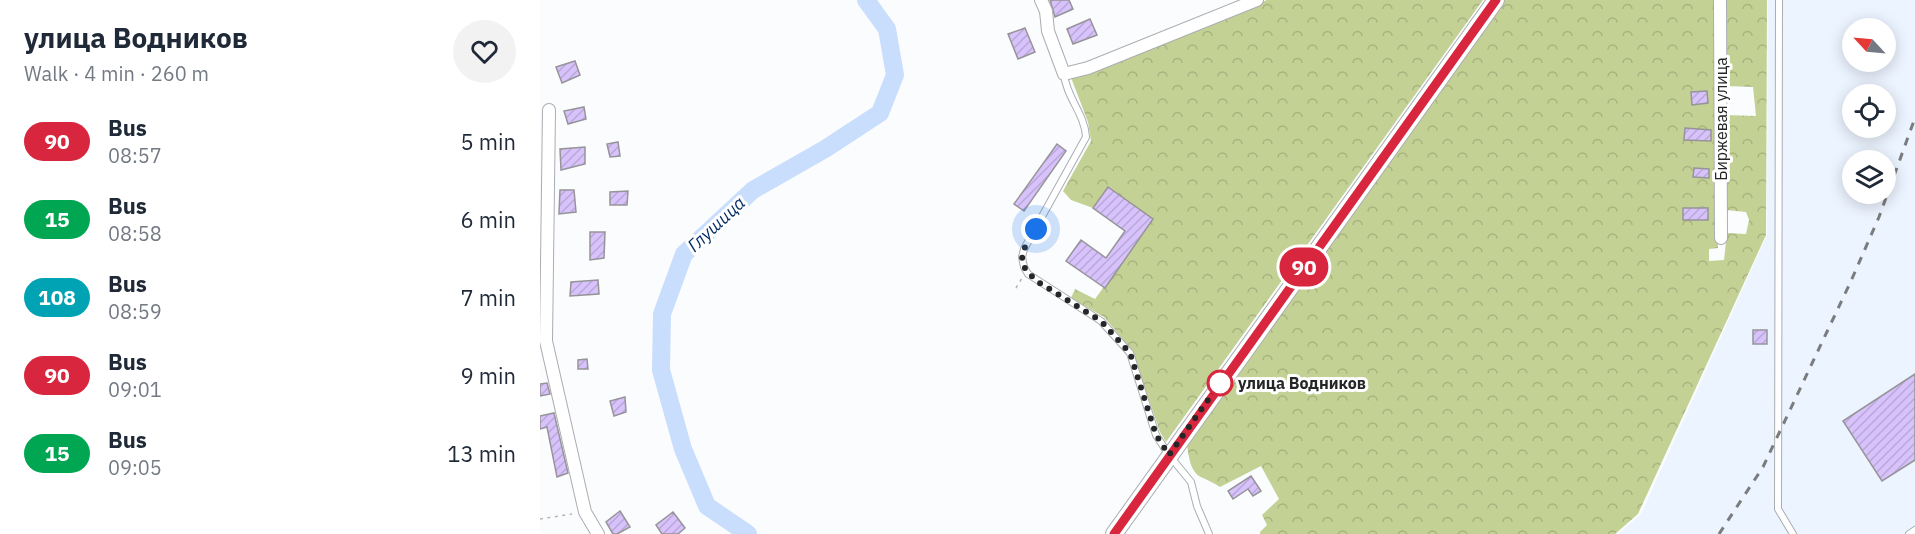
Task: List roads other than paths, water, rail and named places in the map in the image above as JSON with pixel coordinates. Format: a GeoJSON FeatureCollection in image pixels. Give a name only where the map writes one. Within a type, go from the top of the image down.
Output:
{"type":"FeatureCollection","features":[{"type":"Feature","properties":{"kind":"main road"},"geometry":{"type":"LineString","coordinates":[[1114,534],[1496,0]]}},
{"type":"Feature","properties":{"kind":"street"},"geometry":{"type":"LineString","coordinates":[[1041,0],[1046,11],[1048,31],[1064,74],[1088,68],[1235,4],[1257,0]]}},
{"type":"Feature","properties":{"kind":"street","name":"Биржевая улица"},"geometry":{"type":"LineString","coordinates":[[1720,0],[1721,238]]}},
{"type":"Feature","properties":{"kind":"street"},"geometry":{"type":"LineString","coordinates":[[549,110],[543,341],[585,512],[598,534]]}},
{"type":"Feature","properties":{"kind":"lane"},"geometry":{"type":"LineString","coordinates":[[1779,0],[1778,509],[1793,534]]}},
{"type":"Feature","properties":{"kind":"lane"},"geometry":{"type":"LineString","coordinates":[[1064,74],[1065,85],[1085,128],[1086,137],[1024,249],[1022,257],[1024,267],[1035,280],[1101,321],[1130,353],[1156,435],[1191,482],[1197,506],[1209,534]]}},
{"type":"Feature","properties":{"kind":"lane"},"geometry":{"type":"LineString","coordinates":[[1909,534],[1915,530]]}},
{"type":"Feature","properties":{"kind":"waterway","name":"Глушица"},"geometry":{"type":"LineString","coordinates":[[748,534],[707,506],[683,449],[661,370],[662,314],[684,254],[753,190],[825,149],[880,113],[895,75],[887,29],[866,0]]}},
{"type":"Feature","properties":{"kind":"railway"},"geometry":{"type":"LineString","coordinates":[[1719,534],[1763,467],[1851,281],[1879,217],[1915,118]]}},
{"type":"Feature","properties":{"kind":"place","name":"улица Водников"},"geometry":{"type":"Point","coordinates":[1220,383]}}]}
